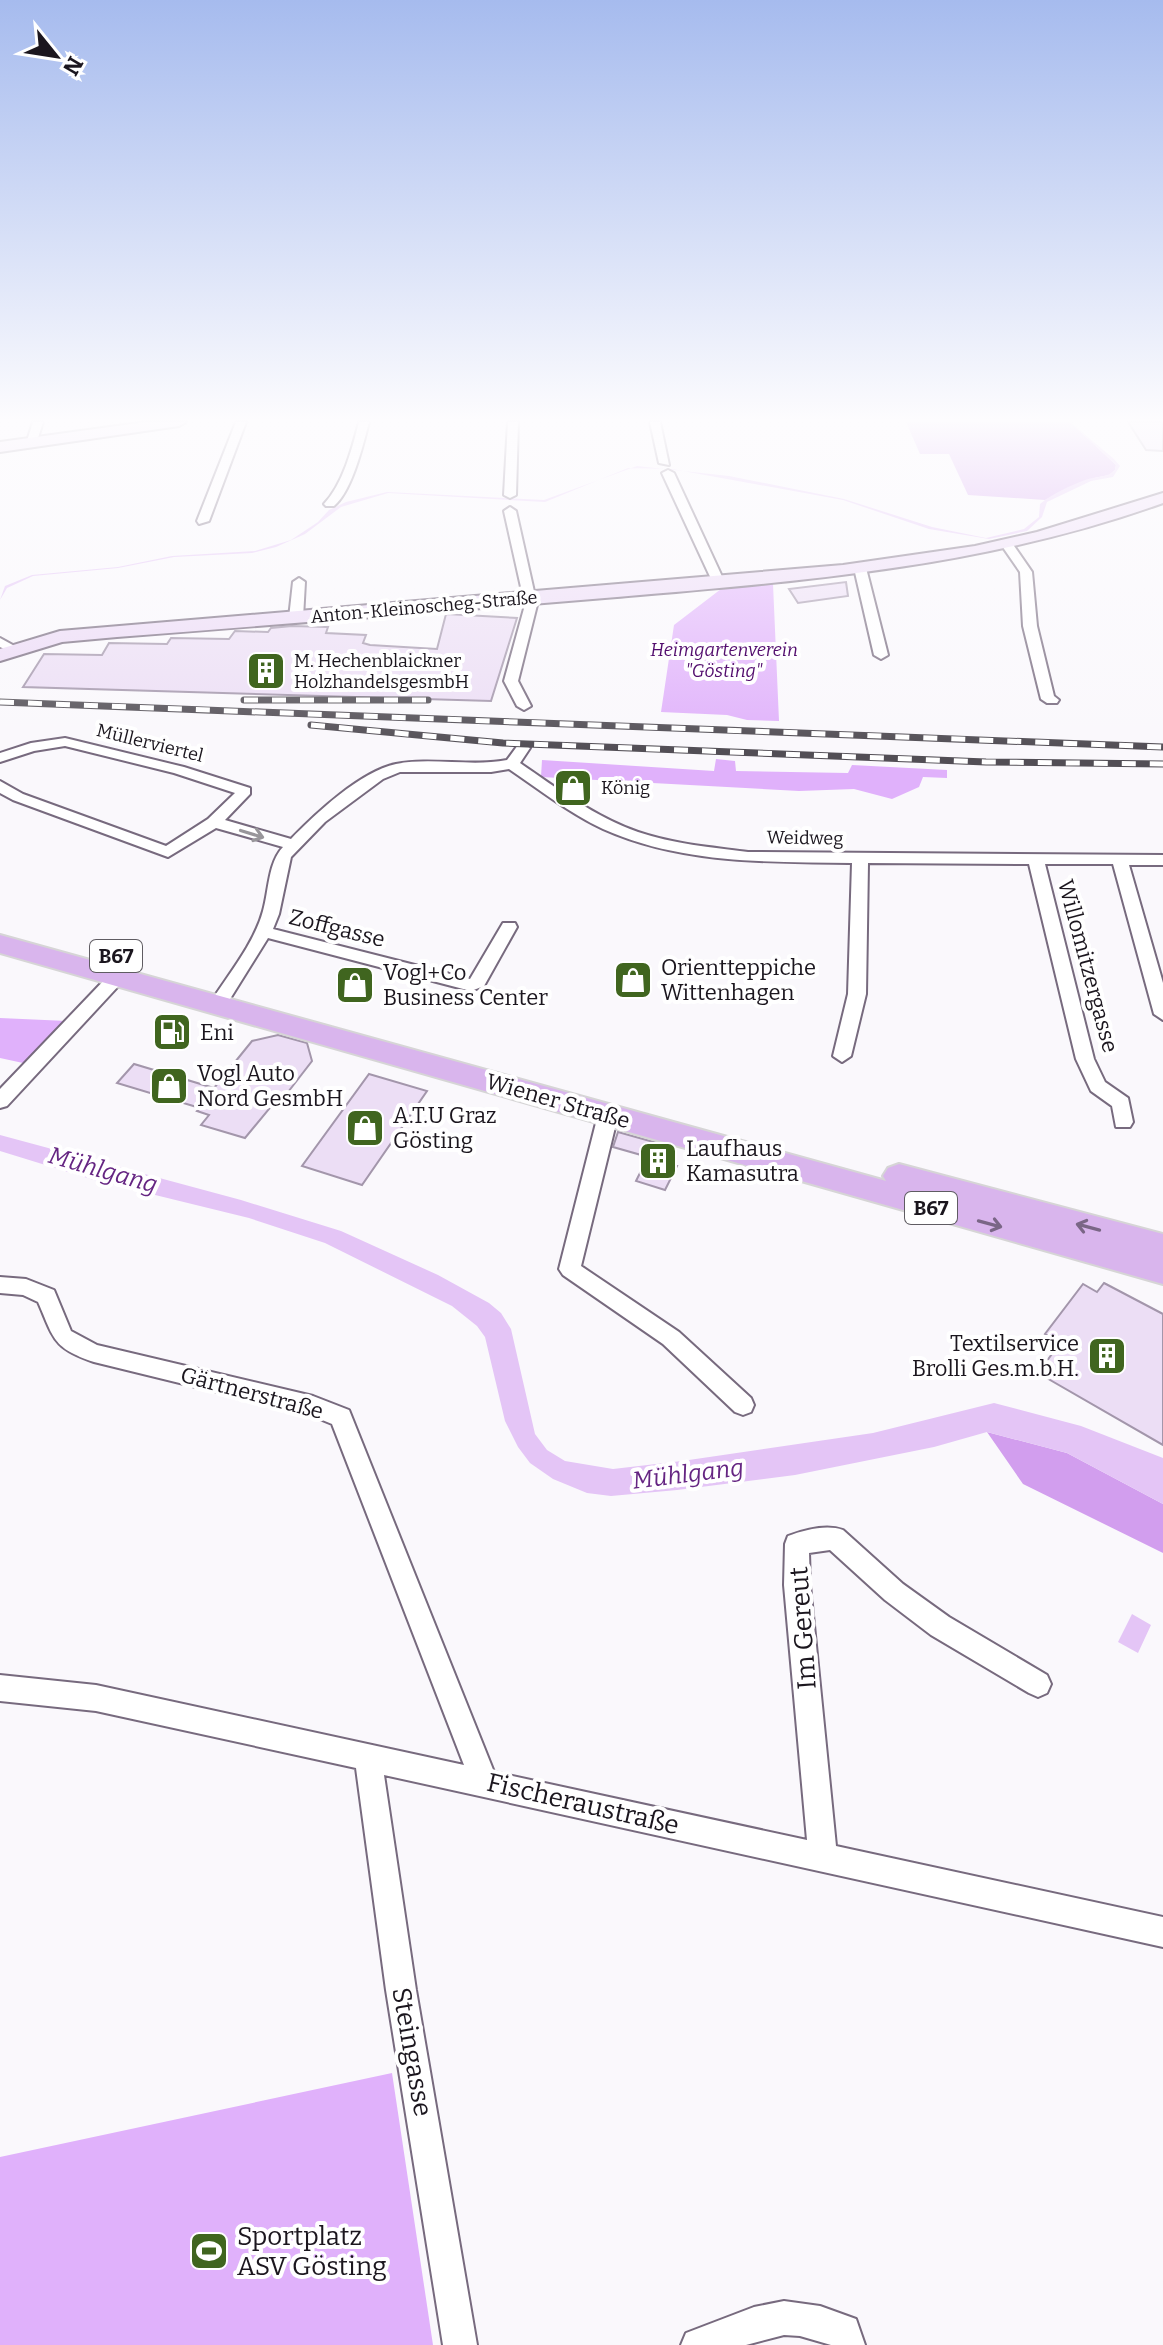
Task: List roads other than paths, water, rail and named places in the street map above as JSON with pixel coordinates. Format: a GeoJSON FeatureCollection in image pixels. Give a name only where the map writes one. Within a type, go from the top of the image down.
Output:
{"type":"FeatureCollection","features":[{"type":"Feature","properties":{"kind":"main road","name":"Anton-Kleinoscheg-Straße"},"geometry":{"type":"LineString","coordinates":[[4,649],[60,637],[719,583],[860,568],[1006,543],[1051,531]]}},
{"type":"Feature","properties":{"kind":"main road","name":"Wiener Straße"},"geometry":{"type":"LineString","coordinates":[[0,925],[608,1115],[1163,1271]]}},
{"type":"Feature","properties":{"kind":"main road","name":"Wiener Straße"},"geometry":{"type":"LineString","coordinates":[[0,944],[117,977],[225,996],[1163,1247]]}},
{"type":"Feature","properties":{"kind":"street"},"geometry":{"type":"LineString","coordinates":[[515,531],[531,605],[511,681],[524,706]]}},
{"type":"Feature","properties":{"kind":"street"},"geometry":{"type":"LineString","coordinates":[[695,531],[719,583]]}},
{"type":"Feature","properties":{"kind":"street"},"geometry":{"type":"LineString","coordinates":[[1006,543],[1026,572],[1030,626],[1048,699],[1052,700]]}},
{"type":"Feature","properties":{"kind":"street"},"geometry":{"type":"LineString","coordinates":[[860,568],[881,655]]}},
{"type":"Feature","properties":{"kind":"street"},"geometry":{"type":"LineString","coordinates":[[296,618],[299,582]]}},
{"type":"Feature","properties":{"kind":"street","name":"Müllerviertel"},"geometry":{"type":"LineString","coordinates":[[0,758],[31,747],[65,742],[179,770],[245,791],[214,822],[168,852],[18,797],[0,786]]}},
{"type":"Feature","properties":{"kind":"street"},"geometry":{"type":"LineString","coordinates":[[225,996],[271,914],[283,856],[291,844],[356,790],[378,776],[398,768],[491,768],[512,764],[523,748]]}},
{"type":"Feature","properties":{"kind":"street","name":"Weidweg"},"geometry":{"type":"LineString","coordinates":[[512,764],[571,805],[621,831],[688,848],[748,857],[1163,860]]}},
{"type":"Feature","properties":{"kind":"street"},"geometry":{"type":"LineString","coordinates":[[214,822],[291,844]]}},
{"type":"Feature","properties":{"kind":"street","name":"Willomitzergasse"},"geometry":{"type":"LineString","coordinates":[[1035,857],[1085,1059],[1098,1086],[1121,1103],[1123,1122]]}},
{"type":"Feature","properties":{"kind":"street"},"geometry":{"type":"LineString","coordinates":[[842,1056],[857,994],[860,858]]}},
{"type":"Feature","properties":{"kind":"street"},"geometry":{"type":"LineString","coordinates":[[1119,858],[1163,1014]]}},
{"type":"Feature","properties":{"kind":"street","name":"Zoffgasse"},"geometry":{"type":"LineString","coordinates":[[263,932],[471,985],[478,982],[509,927]]}},
{"type":"Feature","properties":{"kind":"street"},"geometry":{"type":"LineString","coordinates":[[0,1101],[117,977]]}},
{"type":"Feature","properties":{"kind":"street"},"geometry":{"type":"LineString","coordinates":[[608,1115],[566,1275],[671,1338],[743,1405]]}},
{"type":"Feature","properties":{"kind":"street","name":"Gärtnerstraße"},"geometry":{"type":"LineString","coordinates":[[0,1285],[26,1287],[46,1296],[54,1324],[67,1343],[94,1353],[313,1406],[341,1417],[484,1781]]}},
{"type":"Feature","properties":{"kind":"street","name":"Im Gereut"},"geometry":{"type":"LineString","coordinates":[[823,1857],[797,1585],[797,1544],[834,1538],[894,1592],[940,1626],[1038,1684]]}},
{"type":"Feature","properties":{"kind":"street","name":"Fischeraustraße"},"geometry":{"type":"LineString","coordinates":[[0,1688],[96,1698],[1163,1932]]}},
{"type":"Feature","properties":{"kind":"street","name":"Steingasse"},"geometry":{"type":"LineString","coordinates":[[368,1758],[401,1990],[460,2345]]}},
{"type":"Feature","properties":{"kind":"street"},"geometry":{"type":"LineString","coordinates":[[698,2345],[772,2317],[811,2319],[844,2331],[848,2345]]}},
{"type":"Feature","properties":{"kind":"water"},"geometry":{"type":"Polygon","coordinates":[[[308,531],[305,534],[276,547],[252,553],[174,557],[118,568],[33,576],[7,588],[0,600],[5,586],[32,575],[118,567],[172,556],[255,551],[308,531]]]}},
{"type":"Feature","properties":{"kind":"water"},"geometry":{"type":"Polygon","coordinates":[[[944,531],[986,538],[1025,531],[989,539],[944,531]]]}},
{"type":"Feature","properties":{"kind":"water","name":"Mühlgang"},"geometry":{"type":"Polygon","coordinates":[[[0,1135],[241,1200],[341,1231],[438,1275],[489,1303],[501,1313],[511,1329],[535,1434],[547,1450],[565,1461],[613,1469],[682,1461],[873,1433],[994,1403],[1081,1426],[1163,1458],[1163,1504],[1067,1453],[987,1432],[934,1447],[795,1475],[611,1496],[587,1493],[553,1479],[530,1463],[518,1447],[505,1421],[485,1337],[477,1326],[452,1306],[325,1243],[249,1218],[94,1180],[0,1151],[0,1135]]]}},
{"type":"Feature","properties":{"kind":"water"},"geometry":{"type":"Polygon","coordinates":[[[1132,1614],[1151,1625],[1138,1653],[1118,1642],[1132,1614]]]}},
{"type":"Feature","properties":{"kind":"railway"},"geometry":{"type":"LineString","coordinates":[[244,700],[428,700]]}},
{"type":"Feature","properties":{"kind":"railway"},"geometry":{"type":"LineString","coordinates":[[0,702],[1163,747]]}},
{"type":"Feature","properties":{"kind":"railway"},"geometry":{"type":"LineString","coordinates":[[311,725],[503,743],[986,762],[1163,764]]}},
{"type":"Feature","properties":{"kind":"place","name":"M. Hechenblaickner HolzhandelsgesmbH"},"geometry":{"type":"Point","coordinates":[266,671]}},
{"type":"Feature","properties":{"kind":"place","name":"König"},"geometry":{"type":"Point","coordinates":[573,788]}},
{"type":"Feature","properties":{"kind":"place","name":"Orientteppiche Wittenhagen"},"geometry":{"type":"Point","coordinates":[633,980]}},
{"type":"Feature","properties":{"kind":"place","name":"Vogl+Co Business Center"},"geometry":{"type":"Point","coordinates":[355,985]}},
{"type":"Feature","properties":{"kind":"place","name":"Eni"},"geometry":{"type":"Point","coordinates":[172,1032]}},
{"type":"Feature","properties":{"kind":"place","name":"Vogl Auto Nord GesmbH"},"geometry":{"type":"Point","coordinates":[169,1086]}},
{"type":"Feature","properties":{"kind":"place","name":"A.T.U Graz Gösting"},"geometry":{"type":"Point","coordinates":[365,1128]}},
{"type":"Feature","properties":{"kind":"place","name":"Laufhaus Kamasutra"},"geometry":{"type":"Point","coordinates":[658,1161]}},
{"type":"Feature","properties":{"kind":"place","name":"Textilservice Brolli Ges.m.b.H."},"geometry":{"type":"Point","coordinates":[1107,1356]}},
{"type":"Feature","properties":{"kind":"place","name":"Sportplatz ASV Gösting"},"geometry":{"type":"Point","coordinates":[209,2251]}},
{"type":"Feature","properties":{"kind":"park label","name":"Heimgartenverein \"Gösting\""},"geometry":{"type":"Point","coordinates":[724,660]}}]}
